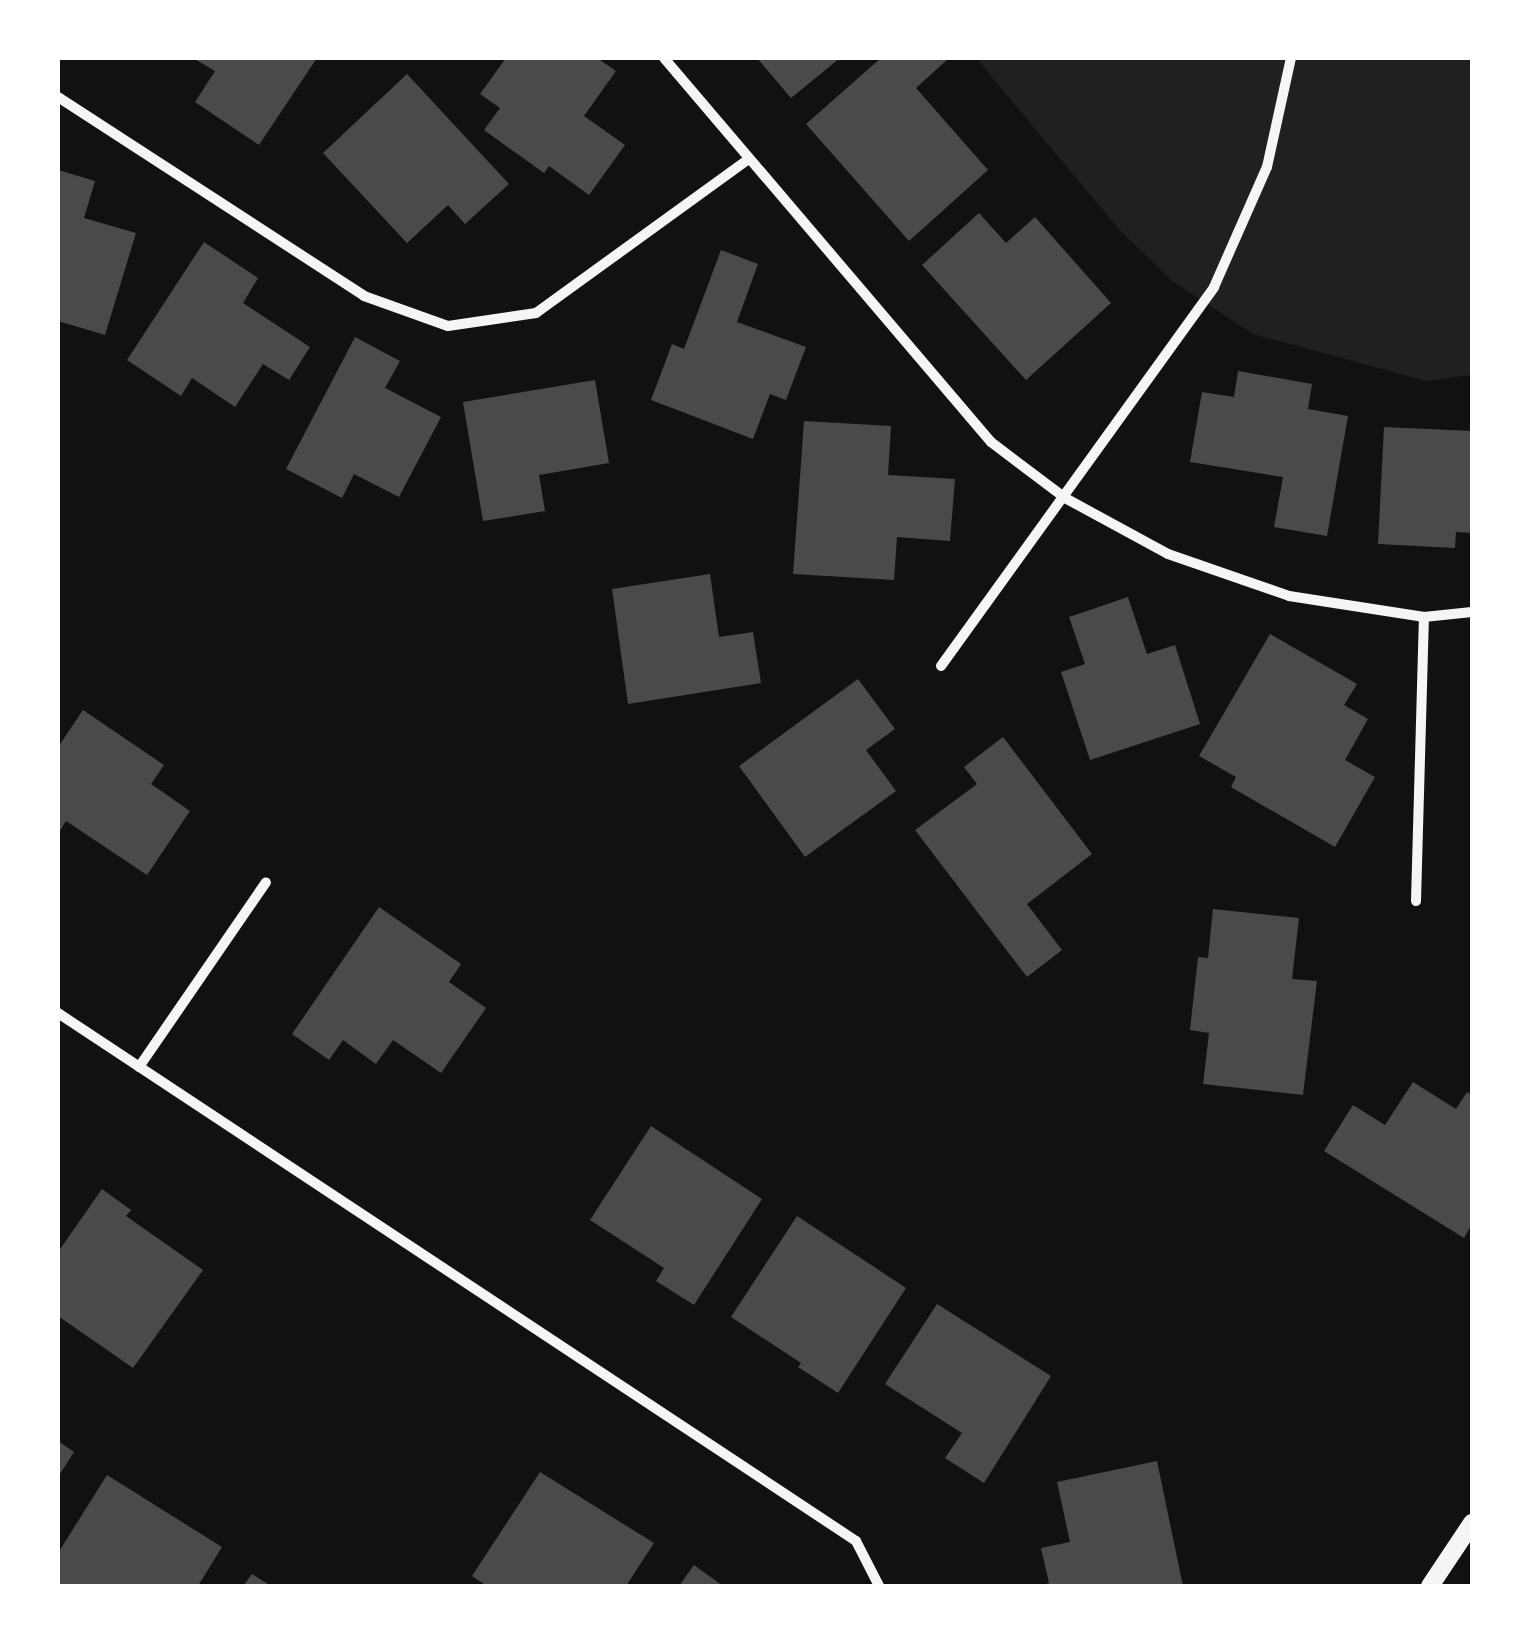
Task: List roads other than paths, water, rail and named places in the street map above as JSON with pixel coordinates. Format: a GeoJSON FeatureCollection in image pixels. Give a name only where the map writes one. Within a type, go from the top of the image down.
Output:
{"type":"FeatureCollection","features":[{"type":"Feature","properties":{"kind":"street"},"geometry":{"type":"LineString","coordinates":[[664,58],[991,442],[1065,498],[1168,554],[1288,596],[1424,617],[1472,612]]}},
{"type":"Feature","properties":{"kind":"street"},"geometry":{"type":"LineString","coordinates":[[940,666],[1214,288],[1266,167],[1291,58]]}},
{"type":"Feature","properties":{"kind":"street"},"geometry":{"type":"LineString","coordinates":[[58,97],[364,296],[448,326],[536,313],[749,159]]}},
{"type":"Feature","properties":{"kind":"street"},"geometry":{"type":"LineString","coordinates":[[1416,901],[1424,617]]}},
{"type":"Feature","properties":{"kind":"street"},"geometry":{"type":"LineString","coordinates":[[139,1067],[266,882]]}},
{"type":"Feature","properties":{"kind":"street"},"geometry":{"type":"LineString","coordinates":[[58,1013],[856,1541],[879,1586]]}},
{"type":"Feature","properties":{"kind":"street"},"geometry":{"type":"LineString","coordinates":[[1430,1586],[1472,1523]]}}]}
